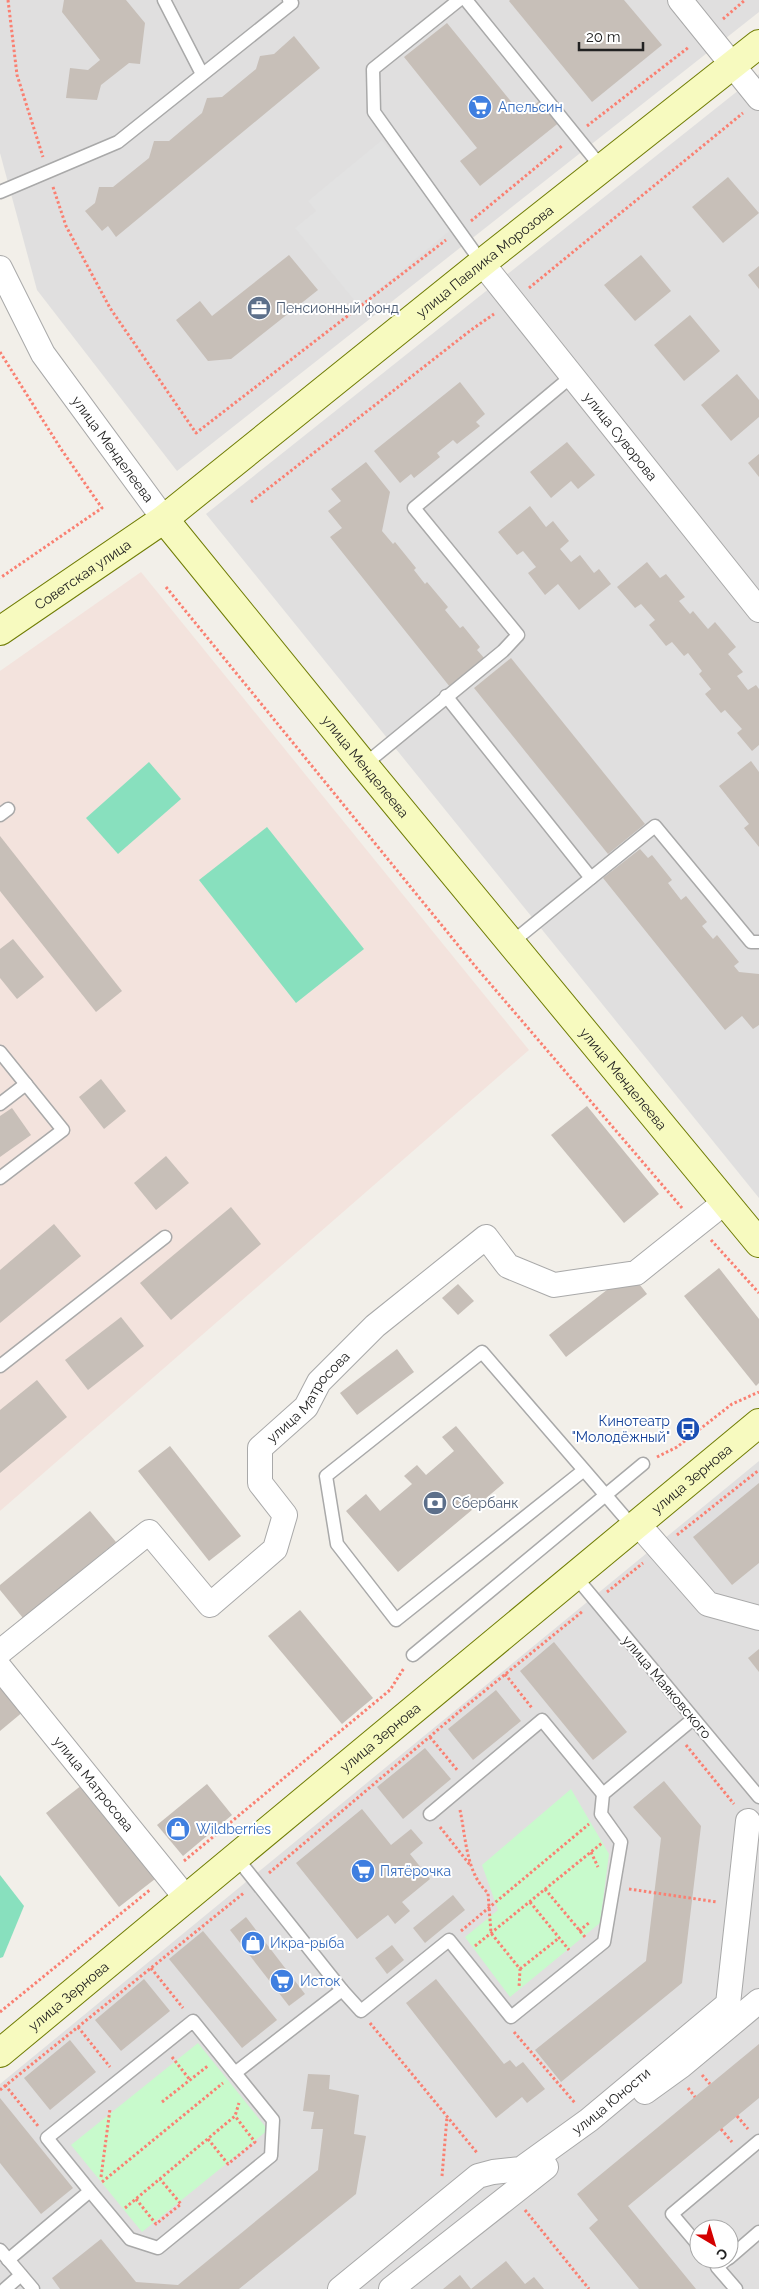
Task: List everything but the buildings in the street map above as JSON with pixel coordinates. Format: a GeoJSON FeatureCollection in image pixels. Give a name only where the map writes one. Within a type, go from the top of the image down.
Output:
{"type":"FeatureCollection","features":[{"type":"Feature","properties":{"kind":"street"},"geometry":{"type":"LineString","coordinates":[[680,0],[731,66],[759,98]]}},
{"type":"Feature","properties":{"kind":"street","name":"улица Павлика Морозова"},"geometry":{"type":"LineString","coordinates":[[164,519],[482,263],[759,44]]}},
{"type":"Feature","properties":{"kind":"street","name":"улица Суворова"},"geometry":{"type":"LineString","coordinates":[[482,263],[759,610]]}},
{"type":"Feature","properties":{"kind":"street","name":"улица Менделеева"},"geometry":{"type":"LineString","coordinates":[[0,268],[44,354],[164,519],[364,765],[759,1243]]}},
{"type":"Feature","properties":{"kind":"street","name":"Советская улица"},"geometry":{"type":"LineString","coordinates":[[0,631],[164,519]]}},
{"type":"Feature","properties":{"kind":"street","name":"улица Матросова"},"geometry":{"type":"LineString","coordinates":[[0,1652],[150,1532],[210,1605],[275,1549],[285,1516],[260,1483],[260,1448],[306,1407],[319,1382],[376,1326],[486,1236],[508,1266],[554,1285],[636,1273],[725,1202]]}},
{"type":"Feature","properties":{"kind":"street","name":"улица Зернова"},"geometry":{"type":"LineString","coordinates":[[0,2053],[759,1423]]}},
{"type":"Feature","properties":{"kind":"street"},"geometry":{"type":"LineString","coordinates":[[636,1525],[660,1549],[708,1604],[759,1618]]}},
{"type":"Feature","properties":{"kind":"street","name":"улица Матросова"},"geometry":{"type":"LineString","coordinates":[[0,1668],[186,1898]]}},
{"type":"Feature","properties":{"kind":"street","name":"улица Юности"},"geometry":{"type":"LineString","coordinates":[[340,2289],[478,2176],[493,2172],[522,2169],[589,2120],[728,2004],[748,1821]]}},
{"type":"Feature","properties":{"kind":"street","name":"улица Юности"},"geometry":{"type":"LineString","coordinates":[[390,2289],[595,2128],[681,2066],[759,2001]]}},
{"type":"Feature","properties":{"kind":"lane"},"geometry":{"type":"LineString","coordinates":[[164,0],[202,74]]}},
{"type":"Feature","properties":{"kind":"lane"},"geometry":{"type":"LineString","coordinates":[[0,192],[118,142],[292,3],[289,0]]}},
{"type":"Feature","properties":{"kind":"lane"},"geometry":{"type":"LineString","coordinates":[[459,0],[373,69],[374,112],[482,263]]}},
{"type":"Feature","properties":{"kind":"lane"},"geometry":{"type":"LineString","coordinates":[[466,0],[602,168]]}},
{"type":"Feature","properties":{"kind":"lane"},"geometry":{"type":"LineString","coordinates":[[364,765],[446,696],[504,651],[518,634],[414,508],[572,376]]}},
{"type":"Feature","properties":{"kind":"lane"},"geometry":{"type":"LineString","coordinates":[[446,696],[592,878]]}},
{"type":"Feature","properties":{"kind":"lane"},"geometry":{"type":"LineString","coordinates":[[511,943],[655,826],[751,942],[759,942]]}},
{"type":"Feature","properties":{"kind":"lane"},"geometry":{"type":"LineString","coordinates":[[0,1052],[63,1130],[0,1178]]}},
{"type":"Feature","properties":{"kind":"lane"},"geometry":{"type":"LineString","coordinates":[[0,1104],[26,1084]]}},
{"type":"Feature","properties":{"kind":"lane"},"geometry":{"type":"LineString","coordinates":[[0,1366],[165,1236]]}},
{"type":"Feature","properties":{"kind":"lane"},"geometry":{"type":"LineString","coordinates":[[584,1470],[396,1620],[337,1544],[326,1476],[482,1352],[584,1470],[606,1496],[636,1525]]}},
{"type":"Feature","properties":{"kind":"lane"},"geometry":{"type":"LineString","coordinates":[[413,1654],[643,1464]]}},
{"type":"Feature","properties":{"kind":"lane","name":"улица Маяковского"},"geometry":{"type":"LineString","coordinates":[[575,1576],[759,1797]]}},
{"type":"Feature","properties":{"kind":"lane"},"geometry":{"type":"LineString","coordinates":[[236,1857],[342,1990],[361,2011],[449,1940],[514,2014],[604,1942],[621,1842],[601,1814],[603,1794],[693,1719]]}},
{"type":"Feature","properties":{"kind":"lane"},"geometry":{"type":"LineString","coordinates":[[430,1814],[542,1720],[603,1794]]}},
{"type":"Feature","properties":{"kind":"lane"},"geometry":{"type":"LineString","coordinates":[[235,2073],[342,1990]]}},
{"type":"Feature","properties":{"kind":"lane"},"geometry":{"type":"LineString","coordinates":[[193,2021],[273,2120],[271,2156],[158,2248],[130,2239],[47,2138],[162,2046],[193,2021]]}},
{"type":"Feature","properties":{"kind":"lane"},"geometry":{"type":"LineString","coordinates":[[689,2234],[672,2214],[759,2141]]}},
{"type":"Feature","properties":{"kind":"lane"},"geometry":{"type":"LineString","coordinates":[[33,2289],[4,2255],[90,2191]]}},
{"type":"Feature","properties":{"kind":"lane"},"geometry":{"type":"LineString","coordinates":[[739,2247],[759,2232]]}},
{"type":"Feature","properties":{"kind":"lane"},"geometry":{"type":"LineString","coordinates":[[725,2269],[736,2289]]}},
{"type":"Feature","properties":{"kind":"lane"},"geometry":{"type":"LineString","coordinates":[[5,2289],[21,2275]]}},
{"type":"Feature","properties":{"kind":"path"},"geometry":{"type":"LineString","coordinates":[[8,0],[17,75],[66,226],[110,308],[196,433]]}},
{"type":"Feature","properties":{"kind":"path"},"geometry":{"type":"LineString","coordinates":[[0,352],[61,449],[102,508],[0,578]]}},
{"type":"Feature","properties":{"kind":"path"},"geometry":{"type":"LineString","coordinates":[[166,587],[469,958],[697,1225],[759,1292]]}},
{"type":"Feature","properties":{"kind":"path"},"geometry":{"type":"LineString","coordinates":[[643,1464],[677,1447],[732,1404],[759,1392]]}},
{"type":"Feature","properties":{"kind":"path"},"geometry":{"type":"LineString","coordinates":[[0,2090],[257,1883],[505,1674],[759,1470]]}},
{"type":"Feature","properties":{"kind":"path"},"geometry":{"type":"LineString","coordinates":[[0,2012],[390,1690],[413,1654]]}},
{"type":"Feature","properties":{"kind":"path"},"geometry":{"type":"LineString","coordinates":[[505,1674],[542,1720]]}},
{"type":"Feature","properties":{"kind":"path"},"geometry":{"type":"LineString","coordinates":[[676,1733],[748,1821]]}},
{"type":"Feature","properties":{"kind":"path"},"geometry":{"type":"LineString","coordinates":[[430,1737],[468,1783]]}},
{"type":"Feature","properties":{"kind":"path"},"geometry":{"type":"LineString","coordinates":[[457,1792],[472,1867],[478,1883],[488,1893],[491,1933],[520,1968]]}},
{"type":"Feature","properties":{"kind":"path"},"geometry":{"type":"LineString","coordinates":[[430,1814],[472,1867]]}},
{"type":"Feature","properties":{"kind":"path"},"geometry":{"type":"LineString","coordinates":[[449,1940],[601,1814]]}},
{"type":"Feature","properties":{"kind":"path"},"geometry":{"type":"LineString","coordinates":[[462,1956],[614,1833]]}},
{"type":"Feature","properties":{"kind":"path"},"geometry":{"type":"LineString","coordinates":[[613,1886],[738,1906]]}},
{"type":"Feature","properties":{"kind":"path"},"geometry":{"type":"LineString","coordinates":[[545,1889],[594,1949]]}},
{"type":"Feature","properties":{"kind":"path"},"geometry":{"type":"LineString","coordinates":[[530,1902],[579,1962]]}},
{"type":"Feature","properties":{"kind":"path"},"geometry":{"type":"LineString","coordinates":[[559,1938],[520,1968],[514,2014],[515,2032],[589,2120]]}},
{"type":"Feature","properties":{"kind":"path"},"geometry":{"type":"LineString","coordinates":[[151,1968],[193,2021]]}},
{"type":"Feature","properties":{"kind":"path"},"geometry":{"type":"LineString","coordinates":[[361,2011],[493,2172]]}},
{"type":"Feature","properties":{"kind":"path"},"geometry":{"type":"LineString","coordinates":[[78,2027],[116,2083],[101,2183]]}},
{"type":"Feature","properties":{"kind":"path"},"geometry":{"type":"LineString","coordinates":[[162,2046],[190,2080]]}},
{"type":"Feature","properties":{"kind":"path"},"geometry":{"type":"LineString","coordinates":[[162,2102],[221,2055]]}},
{"type":"Feature","properties":{"kind":"path"},"geometry":{"type":"LineString","coordinates":[[90,2191],[235,2073]]}},
{"type":"Feature","properties":{"kind":"path"},"geometry":{"type":"LineString","coordinates":[[6,2086],[47,2138]]}},
{"type":"Feature","properties":{"kind":"path"},"geometry":{"type":"LineString","coordinates":[[112,2218],[235,2116],[246,2086]]}},
{"type":"Feature","properties":{"kind":"path"},"geometry":{"type":"LineString","coordinates":[[208,2139],[228,2164],[255,2142],[235,2116]]}},
{"type":"Feature","properties":{"kind":"path"},"geometry":{"type":"LineString","coordinates":[[439,2206],[447,2116]]}},
{"type":"Feature","properties":{"kind":"path"},"geometry":{"type":"LineString","coordinates":[[136,2199],[156,2224],[180,2204],[160,2179]]}},
{"type":"Feature","properties":{"kind":"path"},"geometry":{"type":"LineString","coordinates":[[511,2193],[589,2289]]}},
{"type":"Feature","properties":{"kind":"shaded area"},"geometry":{"type":"Polygon","coordinates":[[[0,0],[759,0],[759,12],[177,471],[37,290],[0,153],[0,0]]]}},
{"type":"Feature","properties":{"kind":"shaded area"},"geometry":{"type":"Polygon","coordinates":[[[759,74],[759,1198],[206,514],[759,74]]]}},
{"type":"Feature","properties":{"kind":"shaded area"},"geometry":{"type":"Polygon","coordinates":[[[382,140],[453,228],[359,306],[295,228],[316,211],[308,201],[382,140]]]}},
{"type":"Feature","properties":{"kind":"shaded area"},"geometry":{"type":"Polygon","coordinates":[[[141,572],[529,1050],[0,1511],[0,671],[141,572]]]}},
{"type":"Feature","properties":{"kind":"shaded area"},"geometry":{"type":"Polygon","coordinates":[[[759,1461],[759,2289],[0,2289],[0,2084],[759,1461]]]}},
{"type":"Feature","properties":{"kind":"green space"},"geometry":{"type":"Polygon","coordinates":[[[149,762],[181,799],[118,854],[86,818],[149,762]]]}},
{"type":"Feature","properties":{"kind":"green space"},"geometry":{"type":"Polygon","coordinates":[[[267,827],[364,949],[296,1003],[199,880],[267,827]]]}},
{"type":"Feature","properties":{"kind":"green space"},"geometry":{"type":"Polygon","coordinates":[[[571,1789],[609,1854],[600,1923],[510,1997],[465,1937],[498,1910],[482,1865],[571,1789]]]}},
{"type":"Feature","properties":{"kind":"green space"},"geometry":{"type":"Polygon","coordinates":[[[0,1875],[24,1906],[3,1957],[0,1958],[0,1875]]]}},
{"type":"Feature","properties":{"kind":"green space"},"geometry":{"type":"Polygon","coordinates":[[[198,2043],[268,2130],[142,2232],[71,2145],[198,2043]]]}},
{"type":"Feature","properties":{"kind":"place","name":"Апельсин"},"geometry":{"type":"Point","coordinates":[480,107]}},
{"type":"Feature","properties":{"kind":"place","name":"Пенсионный фонд"},"geometry":{"type":"Point","coordinates":[259,308]}},
{"type":"Feature","properties":{"kind":"place","name":"Кинотеатр \"Молодёжный\""},"geometry":{"type":"Point","coordinates":[688,1429]}},
{"type":"Feature","properties":{"kind":"place","name":"Сбербанк"},"geometry":{"type":"Point","coordinates":[435,1503]}},
{"type":"Feature","properties":{"kind":"place","name":"Wildberries"},"geometry":{"type":"Point","coordinates":[178,1829]}},
{"type":"Feature","properties":{"kind":"place","name":"Пятёрочка"},"geometry":{"type":"Point","coordinates":[363,1871]}},
{"type":"Feature","properties":{"kind":"place","name":"Икра-рыба"},"geometry":{"type":"Point","coordinates":[253,1943]}},
{"type":"Feature","properties":{"kind":"place","name":"Исток"},"geometry":{"type":"Point","coordinates":[282,1981]}}]}
